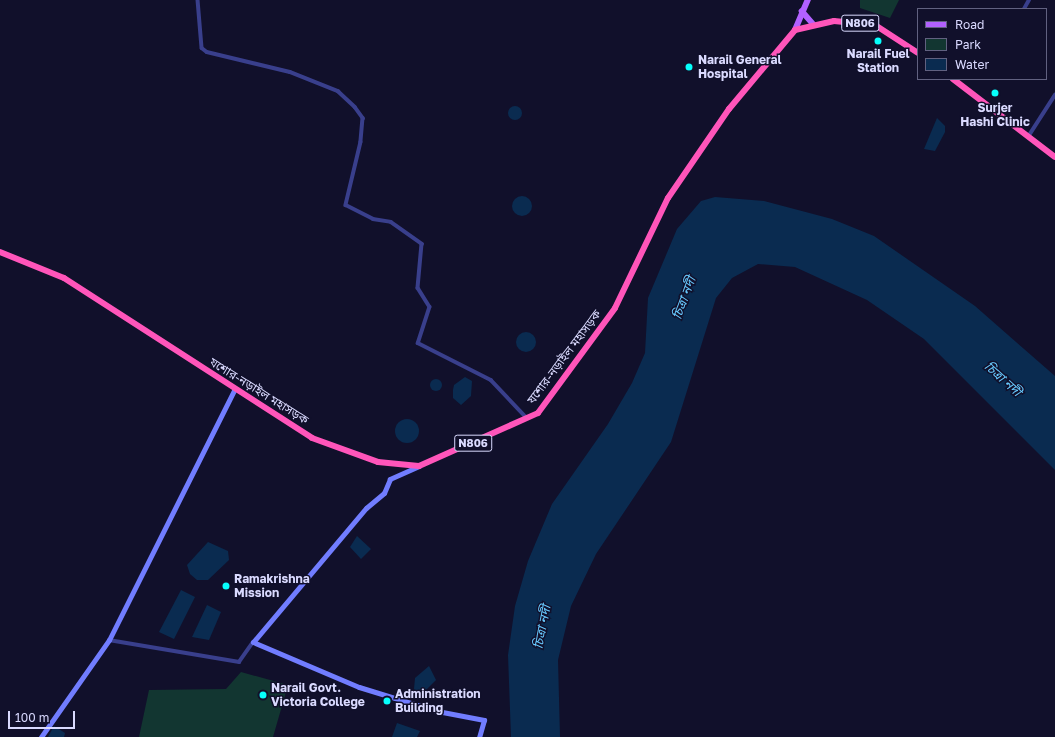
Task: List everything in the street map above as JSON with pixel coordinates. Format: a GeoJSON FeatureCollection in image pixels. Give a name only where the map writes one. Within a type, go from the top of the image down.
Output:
{"type":"FeatureCollection","features":[{"type":"Feature","properties":{"kind":"highway","name":"N806"},"geometry":{"type":"LineString","coordinates":[[794,30],[841,21],[875,26],[917,52]]}},
{"type":"Feature","properties":{"kind":"highway","name":"যশোর-নড়াইল মহাসড়ক"},"geometry":{"type":"LineString","coordinates":[[0,252],[64,278],[139,324],[234,390],[342,451],[378,462],[419,466],[538,413],[615,308],[668,198],[729,109],[794,30]]}},
{"type":"Feature","properties":{"kind":"highway"},"geometry":{"type":"LineString","coordinates":[[954,80],[1055,157]]}},
{"type":"Feature","properties":{"kind":"main road"},"geometry":{"type":"LineString","coordinates":[[794,30],[808,0]]}},
{"type":"Feature","properties":{"kind":"main road"},"geometry":{"type":"LineString","coordinates":[[802,11],[814,25]]}},
{"type":"Feature","properties":{"kind":"street"},"geometry":{"type":"LineString","coordinates":[[198,0],[202,48],[207,52],[296,74],[338,91],[355,106],[363,118],[361,142],[346,205],[373,219],[391,222],[422,244],[418,288],[430,307],[418,343],[491,380],[528,418]]}},
{"type":"Feature","properties":{"kind":"street"},"geometry":{"type":"LineString","coordinates":[[1028,137],[1055,95]]}},
{"type":"Feature","properties":{"kind":"street"},"geometry":{"type":"LineString","coordinates":[[41,737],[109,640],[234,390]]}},
{"type":"Feature","properties":{"kind":"street"},"geometry":{"type":"LineString","coordinates":[[109,640],[238,662],[253,642],[366,508],[384,493],[390,479],[419,466]]}},
{"type":"Feature","properties":{"kind":"street"},"geometry":{"type":"LineString","coordinates":[[253,642],[359,687],[437,711],[484,720],[479,737]]}},
{"type":"Feature","properties":{"kind":"green space"},"geometry":{"type":"Polygon","coordinates":[[[860,0],[899,0],[890,18],[860,8],[860,0]]]}},
{"type":"Feature","properties":{"kind":"green space"},"geometry":{"type":"Polygon","coordinates":[[[241,672],[288,685],[273,737],[139,737],[149,690],[226,689],[241,672]]]}},
{"type":"Feature","properties":{"kind":"water"},"geometry":{"type":"Polygon","coordinates":[[[512,106],[518,106],[522,110],[522,116],[518,120],[512,120],[508,116],[508,110],[512,106]]]}},
{"type":"Feature","properties":{"kind":"water"},"geometry":{"type":"Polygon","coordinates":[[[937,118],[945,126],[945,132],[935,151],[924,149],[937,118]]]}},
{"type":"Feature","properties":{"kind":"water"},"geometry":{"type":"Polygon","coordinates":[[[522,196],[529,199],[532,206],[529,213],[522,216],[515,213],[512,206],[515,199],[522,196]]]}},
{"type":"Feature","properties":{"kind":"water","name":"চিত্রা নদী"},"geometry":{"type":"Polygon","coordinates":[[[715,197],[764,201],[832,219],[874,236],[975,306],[1055,376],[1055,470],[924,339],[867,300],[795,267],[758,264],[732,278],[716,298],[671,442],[596,554],[571,606],[558,660],[560,737],[511,737],[508,655],[515,606],[528,561],[552,504],[608,424],[632,383],[645,353],[648,298],[677,229],[701,201],[715,197]]]}},
{"type":"Feature","properties":{"kind":"water"},"geometry":{"type":"Polygon","coordinates":[[[526,332],[533,335],[536,342],[533,349],[526,352],[519,349],[516,342],[519,335],[526,332]]]}},
{"type":"Feature","properties":{"kind":"water"},"geometry":{"type":"Polygon","coordinates":[[[465,377],[472,381],[471,396],[461,405],[453,398],[453,390],[454,385],[465,377]]]}},
{"type":"Feature","properties":{"kind":"water"},"geometry":{"type":"Polygon","coordinates":[[[434,379],[438,379],[442,385],[438,391],[434,391],[430,387],[430,383],[434,379]]]}},
{"type":"Feature","properties":{"kind":"water"},"geometry":{"type":"Polygon","coordinates":[[[407,419],[412,420],[418,426],[418,436],[412,442],[407,443],[402,442],[396,436],[395,431],[396,426],[402,420],[407,419]]]}},
{"type":"Feature","properties":{"kind":"water"},"geometry":{"type":"Polygon","coordinates":[[[357,536],[371,549],[361,559],[350,547],[357,536]]]}},
{"type":"Feature","properties":{"kind":"water"},"geometry":{"type":"Polygon","coordinates":[[[208,542],[228,551],[229,560],[208,580],[197,580],[190,574],[187,565],[208,542]]]}},
{"type":"Feature","properties":{"kind":"water"},"geometry":{"type":"Polygon","coordinates":[[[181,590],[195,597],[174,639],[159,632],[181,590]]]}},
{"type":"Feature","properties":{"kind":"water"},"geometry":{"type":"Polygon","coordinates":[[[207,605],[221,612],[209,640],[192,637],[207,605]]]}},
{"type":"Feature","properties":{"kind":"water"},"geometry":{"type":"Polygon","coordinates":[[[429,666],[436,680],[418,698],[414,689],[415,678],[429,666]]]}},
{"type":"Feature","properties":{"kind":"water"},"geometry":{"type":"Polygon","coordinates":[[[397,723],[420,731],[417,737],[392,737],[397,723]]]}},
{"type":"Feature","properties":{"kind":"water"},"geometry":{"type":"Polygon","coordinates":[[[54,726],[65,733],[64,737],[48,737],[54,726]]]}},
{"type":"Feature","properties":{"kind":"place","name":"Narail Fuel Station"},"geometry":{"type":"Point","coordinates":[878,41]}},
{"type":"Feature","properties":{"kind":"place","name":"Narail General Hospital"},"geometry":{"type":"Point","coordinates":[689,67]}},
{"type":"Feature","properties":{"kind":"place","name":"Surjer Hashi Clinic"},"geometry":{"type":"Point","coordinates":[995,93]}},
{"type":"Feature","properties":{"kind":"place","name":"Ramakrishna Mission"},"geometry":{"type":"Point","coordinates":[226,586]}},
{"type":"Feature","properties":{"kind":"place","name":"Narail Govt. Victoria College"},"geometry":{"type":"Point","coordinates":[263,695]}},
{"type":"Feature","properties":{"kind":"place","name":"Administration Building"},"geometry":{"type":"Point","coordinates":[387,701]}}]}
